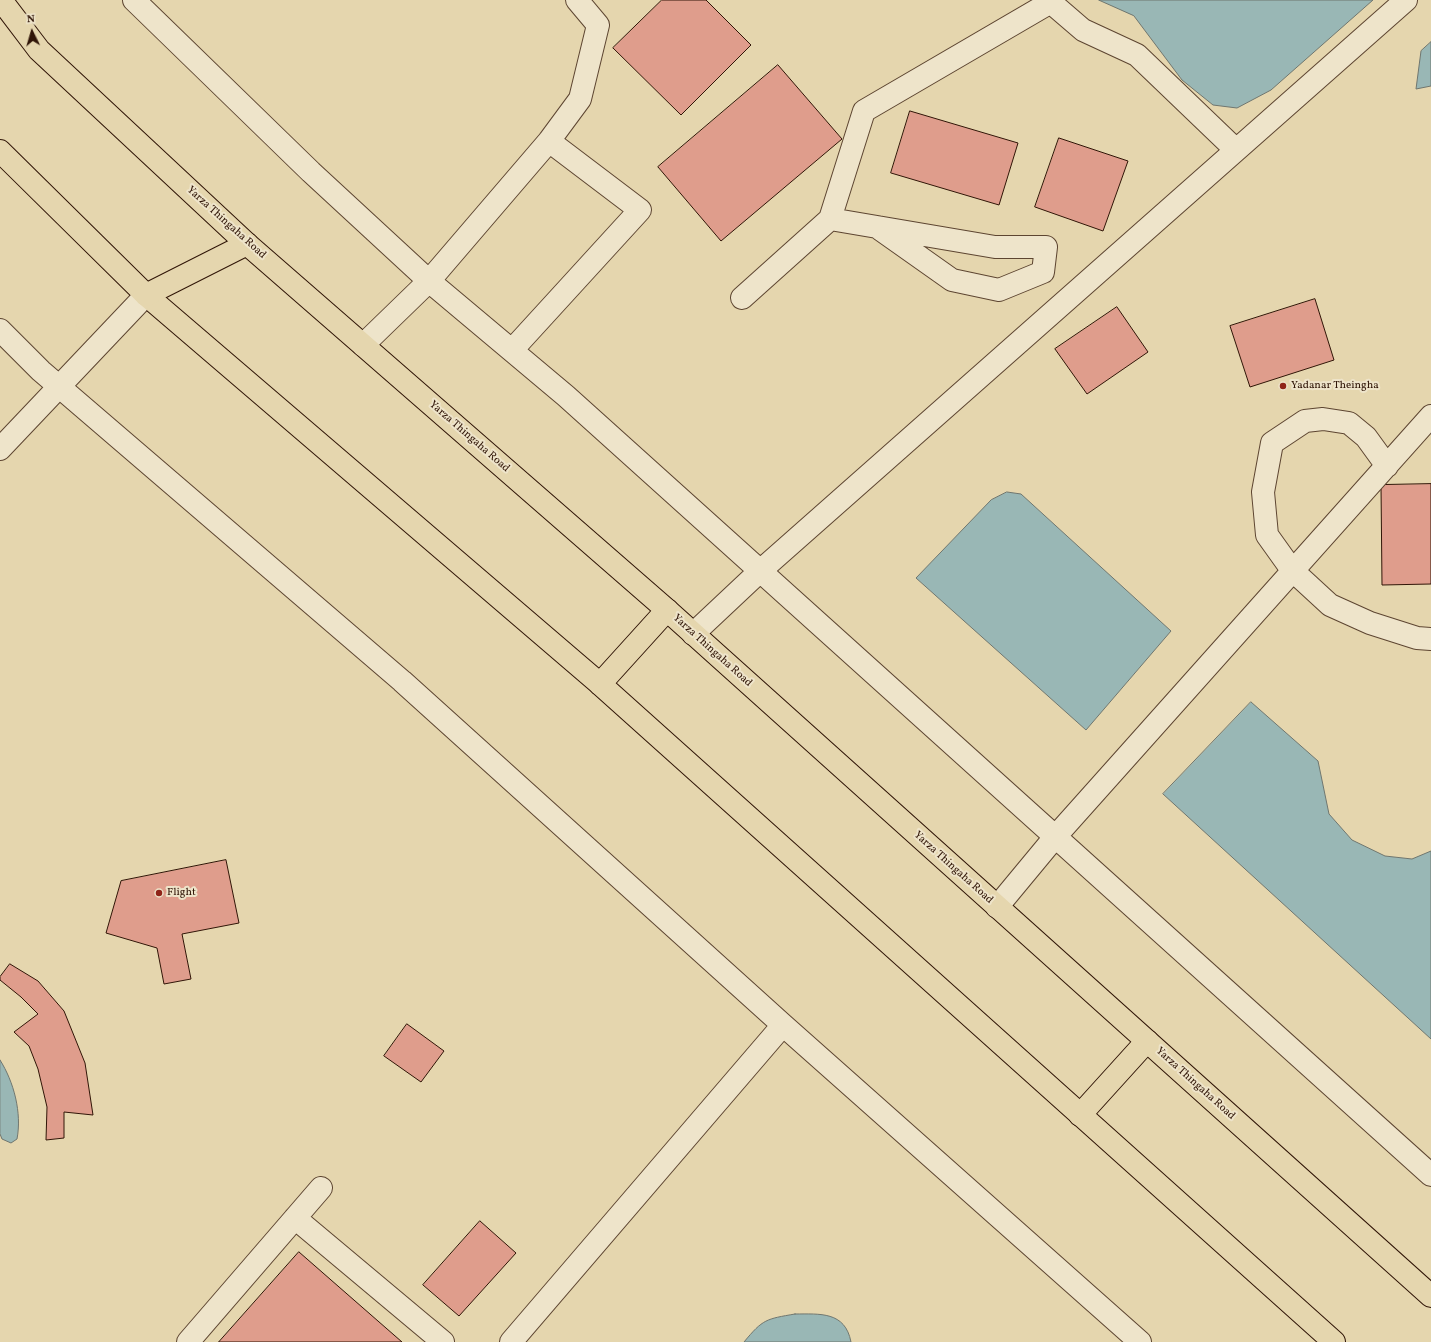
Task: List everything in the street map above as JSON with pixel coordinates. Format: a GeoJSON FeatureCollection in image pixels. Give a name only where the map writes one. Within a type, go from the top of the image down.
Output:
{"type":"FeatureCollection","features":[{"type":"Feature","properties":{"kind":"main road","name":"Yarza Thingaha Road"},"geometry":{"type":"LineString","coordinates":[[0,0],[39,50],[247,244],[667,610],[1431,1296]]}},
{"type":"Feature","properties":{"kind":"main road"},"geometry":{"type":"LineString","coordinates":[[0,152],[146,295],[600,684],[1334,1342]]}},
{"type":"Feature","properties":{"kind":"main road"},"geometry":{"type":"LineString","coordinates":[[146,295],[247,244]]}},
{"type":"Feature","properties":{"kind":"main road"},"geometry":{"type":"LineString","coordinates":[[600,684],[667,610]]}},
{"type":"Feature","properties":{"kind":"main road"},"geometry":{"type":"LineString","coordinates":[[1080,1115],[1147,1041]]}},
{"type":"Feature","properties":{"kind":"street"},"geometry":{"type":"LineString","coordinates":[[134,0],[311,172],[429,281],[513,349],[1431,1175]]}},
{"type":"Feature","properties":{"kind":"street"},"geometry":{"type":"LineString","coordinates":[[363,345],[429,281],[549,141],[580,100],[598,25],[577,0]]}},
{"type":"Feature","properties":{"kind":"street"},"geometry":{"type":"LineString","coordinates":[[693,634],[760,572],[1406,0]]}},
{"type":"Feature","properties":{"kind":"street"},"geometry":{"type":"LineString","coordinates":[[742,298],[830,219],[864,111],[1049,1],[1083,30],[1138,55],[1236,150]]}},
{"type":"Feature","properties":{"kind":"street"},"geometry":{"type":"LineString","coordinates":[[513,349],[640,210],[549,141]]}},
{"type":"Feature","properties":{"kind":"street"},"geometry":{"type":"LineString","coordinates":[[830,219],[995,247],[1046,248],[1044,272],[999,290],[952,280],[877,227]]}},
{"type":"Feature","properties":{"kind":"street"},"geometry":{"type":"LineString","coordinates":[[0,449],[58,386],[146,295]]}},
{"type":"Feature","properties":{"kind":"street"},"geometry":{"type":"LineString","coordinates":[[0,330],[58,386],[402,681],[782,1025],[1140,1342]]}},
{"type":"Feature","properties":{"kind":"street"},"geometry":{"type":"LineString","coordinates":[[998,907],[1055,837],[1431,416]]}},
{"type":"Feature","properties":{"kind":"street"},"geometry":{"type":"LineString","coordinates":[[1387,466],[1366,437],[1349,423],[1323,419],[1305,421],[1272,443],[1263,492],[1266,535],[1292,570],[1330,605],[1370,623],[1417,638],[1431,639]]}},
{"type":"Feature","properties":{"kind":"street"},"geometry":{"type":"LineString","coordinates":[[511,1342],[782,1025]]}},
{"type":"Feature","properties":{"kind":"street"},"geometry":{"type":"LineString","coordinates":[[188,1342],[321,1188]]}},
{"type":"Feature","properties":{"kind":"street"},"geometry":{"type":"LineString","coordinates":[[295,1218],[443,1342]]}},
{"type":"Feature","properties":{"kind":"water"},"geometry":{"type":"Polygon","coordinates":[[[1099,0],[1373,0],[1271,90],[1237,108],[1213,105],[1182,80],[1134,16],[1099,0]]]}},
{"type":"Feature","properties":{"kind":"water"},"geometry":{"type":"Polygon","coordinates":[[[1431,42],[1431,86],[1416,89],[1421,51],[1431,42]]]}},
{"type":"Feature","properties":{"kind":"water"},"geometry":{"type":"Polygon","coordinates":[[[1007,492],[1021,494],[1171,631],[1086,730],[916,578],[991,500],[1007,492]]]}},
{"type":"Feature","properties":{"kind":"water"},"geometry":{"type":"Polygon","coordinates":[[[1251,702],[1318,761],[1329,814],[1352,840],[1385,856],[1412,859],[1431,851],[1431,1039],[1163,794],[1251,702]]]}},
{"type":"Feature","properties":{"kind":"water"},"geometry":{"type":"Polygon","coordinates":[[[0,1060],[13,1088],[18,1108],[17,1139],[11,1143],[2,1139],[0,1134],[0,1060]]]}},
{"type":"Feature","properties":{"kind":"water"},"geometry":{"type":"Polygon","coordinates":[[[795,1314],[830,1316],[843,1325],[848,1332],[851,1342],[744,1342],[761,1324],[766,1321],[777,1317],[795,1314]]]}},
{"type":"Feature","properties":{"kind":"building"},"geometry":{"type":"Polygon","coordinates":[[[662,0],[706,0],[751,45],[681,115],[613,48],[662,0]]]}},
{"type":"Feature","properties":{"kind":"building"},"geometry":{"type":"Polygon","coordinates":[[[778,65],[842,139],[721,241],[658,167],[778,65]]]}},
{"type":"Feature","properties":{"kind":"building"},"geometry":{"type":"Polygon","coordinates":[[[910,111],[1018,143],[999,205],[891,173],[910,111]]]}},
{"type":"Feature","properties":{"kind":"building"},"geometry":{"type":"Polygon","coordinates":[[[1059,138],[1128,161],[1103,231],[1035,207],[1059,138]]]}},
{"type":"Feature","properties":{"kind":"building"},"geometry":{"type":"Polygon","coordinates":[[[1315,299],[1334,360],[1250,387],[1230,326],[1315,299]]]}},
{"type":"Feature","properties":{"kind":"building"},"geometry":{"type":"Polygon","coordinates":[[[1117,307],[1148,352],[1087,394],[1055,349],[1117,307]]]}},
{"type":"Feature","properties":{"kind":"building"},"geometry":{"type":"Polygon","coordinates":[[[1431,484],[1431,584],[1382,585],[1381,485],[1431,484]]]}},
{"type":"Feature","properties":{"kind":"building"},"geometry":{"type":"Polygon","coordinates":[[[226,860],[239,923],[182,934],[191,979],[164,984],[157,948],[106,933],[121,881],[226,860]]]}},
{"type":"Feature","properties":{"kind":"building"},"geometry":{"type":"Polygon","coordinates":[[[10,964],[38,981],[64,1011],[85,1063],[93,1115],[64,1112],[64,1138],[46,1140],[47,1107],[38,1069],[29,1046],[14,1032],[38,1014],[21,997],[0,980],[0,977],[10,964]]]}},
{"type":"Feature","properties":{"kind":"building"},"geometry":{"type":"Polygon","coordinates":[[[407,1024],[444,1051],[421,1082],[384,1056],[407,1024]]]}},
{"type":"Feature","properties":{"kind":"building"},"geometry":{"type":"Polygon","coordinates":[[[480,1221],[516,1253],[459,1316],[423,1285],[480,1221]]]}},
{"type":"Feature","properties":{"kind":"building"},"geometry":{"type":"Polygon","coordinates":[[[299,1252],[402,1342],[219,1342],[299,1252]]]}},
{"type":"Feature","properties":{"kind":"place","name":"Yadanar Theingha"},"geometry":{"type":"Point","coordinates":[1283,386]}},
{"type":"Feature","properties":{"kind":"place","name":"Flight"},"geometry":{"type":"Point","coordinates":[159,893]}}]}
